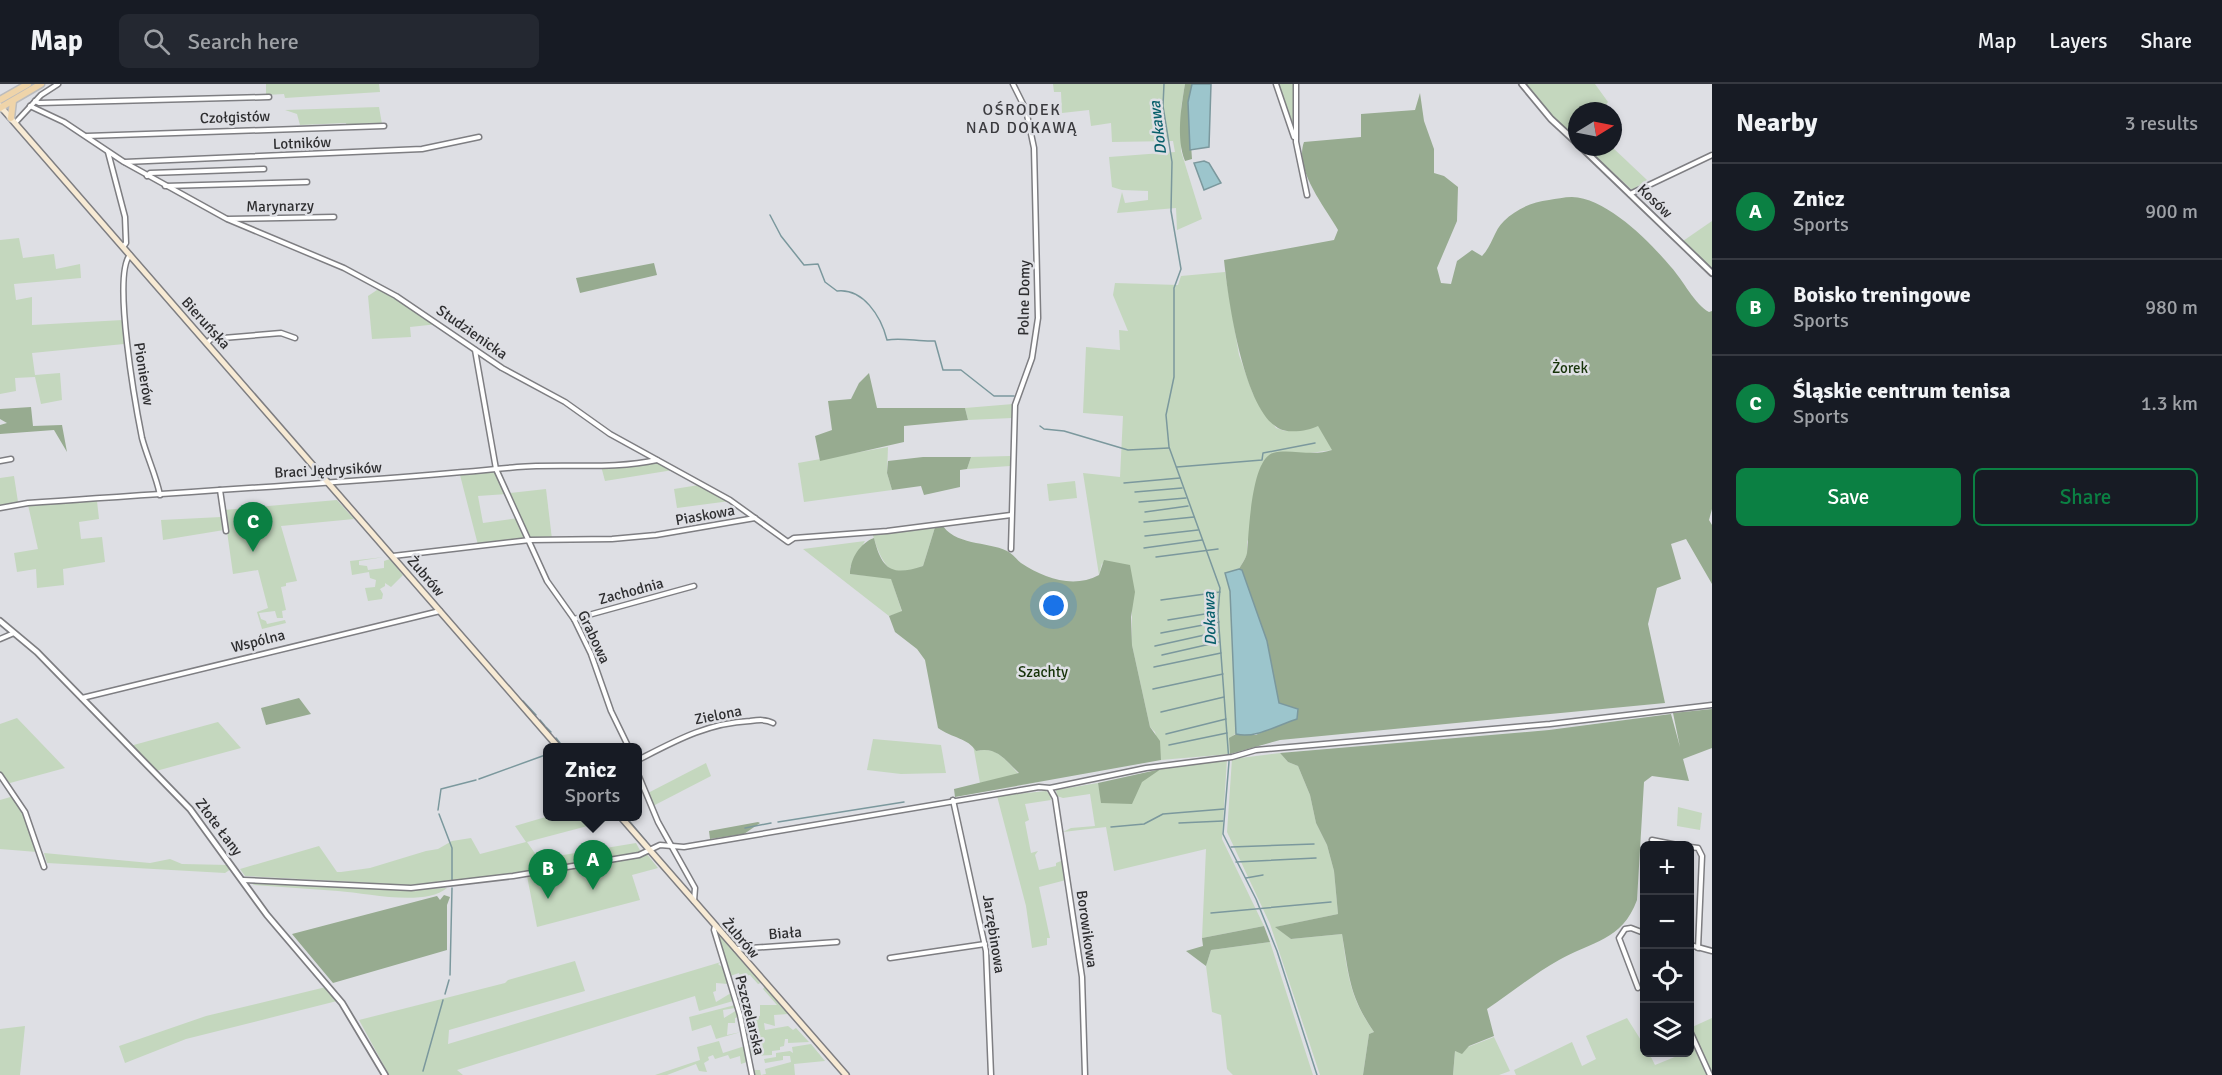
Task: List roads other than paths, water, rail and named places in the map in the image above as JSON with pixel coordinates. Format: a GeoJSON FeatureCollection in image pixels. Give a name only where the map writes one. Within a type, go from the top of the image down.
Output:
{"type":"FeatureCollection","features":[{"type":"Feature","properties":{"kind":"main road"},"geometry":{"type":"LineString","coordinates":[[0,105],[28,84]]}},
{"type":"Feature","properties":{"kind":"main road"},"geometry":{"type":"LineString","coordinates":[[0,105],[41,84]]}},
{"type":"Feature","properties":{"kind":"main road"},"geometry":{"type":"LineString","coordinates":[[13,100],[13,120]]}},
{"type":"Feature","properties":{"kind":"main road","name":"Bieruńska"},"geometry":{"type":"LineString","coordinates":[[0,105],[393,556]]}},
{"type":"Feature","properties":{"kind":"main road","name":"Żubrów"},"geometry":{"type":"LineString","coordinates":[[393,556],[556,743]]}},
{"type":"Feature","properties":{"kind":"main road","name":"Żubrów"},"geometry":{"type":"LineString","coordinates":[[624,821],[846,1075]]}},
{"type":"Feature","properties":{"kind":"street"},"geometry":{"type":"LineString","coordinates":[[13,120],[58,84]]}},
{"type":"Feature","properties":{"kind":"street","name":"Polne Domy"},"geometry":{"type":"LineString","coordinates":[[1011,549],[1015,405],[1032,358],[1038,318],[1035,148],[1026,110],[1013,84]]}},
{"type":"Feature","properties":{"kind":"street"},"geometry":{"type":"LineString","coordinates":[[1276,84],[1296,139],[1307,195]]}},
{"type":"Feature","properties":{"kind":"street"},"geometry":{"type":"LineString","coordinates":[[1296,84],[1296,139]]}},
{"type":"Feature","properties":{"kind":"street"},"geometry":{"type":"LineString","coordinates":[[1522,84],[1551,119],[1568,135]]}},
{"type":"Feature","properties":{"kind":"street"},"geometry":{"type":"LineString","coordinates":[[35,101],[39,103],[269,97]]}},
{"type":"Feature","properties":{"kind":"street","name":"Studzienicka"},"geometry":{"type":"LineString","coordinates":[[30,106],[64,122],[147,176],[227,219],[344,268],[381,287],[442,325],[502,368],[565,402],[610,434],[730,500],[755,518]]}},
{"type":"Feature","properties":{"kind":"street","name":"Czołgistów"},"geometry":{"type":"LineString","coordinates":[[87,136],[384,126]]}},
{"type":"Feature","properties":{"kind":"street","name":"Lotników"},"geometry":{"type":"LineString","coordinates":[[124,162],[422,149],[480,137]]}},
{"type":"Feature","properties":{"kind":"street"},"geometry":{"type":"LineString","coordinates":[[108,152],[127,226],[126,243],[123,247]]}},
{"type":"Feature","properties":{"kind":"street"},"geometry":{"type":"LineString","coordinates":[[1630,194],[1712,155]]}},
{"type":"Feature","properties":{"kind":"street","name":"Kosów"},"geometry":{"type":"LineString","coordinates":[[1590,156],[1712,273]]}},
{"type":"Feature","properties":{"kind":"street","name":"Lotników"},"geometry":{"type":"LineString","coordinates":[[147,176],[150,173],[264,169]]}},
{"type":"Feature","properties":{"kind":"street"},"geometry":{"type":"LineString","coordinates":[[165,186],[307,182]]}},
{"type":"Feature","properties":{"kind":"street","name":"Marynarzy"},"geometry":{"type":"LineString","coordinates":[[227,219],[334,217]]}},
{"type":"Feature","properties":{"kind":"street","name":"Pionierów"},"geometry":{"type":"LineString","coordinates":[[130,255],[127,259],[124,291],[128,354],[142,438],[160,495]]}},
{"type":"Feature","properties":{"kind":"street"},"geometry":{"type":"LineString","coordinates":[[207,343],[212,339],[281,333],[295,338]]}},
{"type":"Feature","properties":{"kind":"street","name":"Grabowa"},"geometry":{"type":"LineString","coordinates":[[475,350],[496,469],[547,581],[574,619],[627,743]]}},
{"type":"Feature","properties":{"kind":"street"},"geometry":{"type":"LineString","coordinates":[[0,461],[11,459]]}},
{"type":"Feature","properties":{"kind":"street","name":"Braci Jędrysików"},"geometry":{"type":"LineString","coordinates":[[0,508],[28,503],[414,478],[496,469],[658,460]]}},
{"type":"Feature","properties":{"kind":"street"},"geometry":{"type":"LineString","coordinates":[[220,490],[226,531]]}},
{"type":"Feature","properties":{"kind":"street","name":"Piaskowa"},"geometry":{"type":"LineString","coordinates":[[393,556],[530,540],[623,538],[755,518],[788,542],[794,538],[887,531],[1011,515]]}},
{"type":"Feature","properties":{"kind":"street","name":"Zachodnia"},"geometry":{"type":"LineString","coordinates":[[574,619],[694,586]]}},
{"type":"Feature","properties":{"kind":"street","name":"Wspólna"},"geometry":{"type":"LineString","coordinates":[[82,698],[441,611]]}},
{"type":"Feature","properties":{"kind":"street","name":"Złote Łany"},"geometry":{"type":"LineString","coordinates":[[0,621],[82,698],[178,795],[207,828],[267,915],[342,1003],[385,1075]]}},
{"type":"Feature","properties":{"kind":"street"},"geometry":{"type":"LineString","coordinates":[[0,639],[14,633]]}},
{"type":"Feature","properties":{"kind":"street"},"geometry":{"type":"LineString","coordinates":[[243,880],[391,888],[444,886],[616,859],[660,845],[673,847],[953,800],[1039,787],[1050,788],[1146,768],[1232,757],[1256,750],[1712,705]]}},
{"type":"Feature","properties":{"kind":"street","name":"Zielona"},"geometry":{"type":"LineString","coordinates":[[642,758],[693,732],[715,725],[761,720],[773,723]]}},
{"type":"Feature","properties":{"kind":"street"},"geometry":{"type":"LineString","coordinates":[[0,776],[25,812],[44,867]]}},
{"type":"Feature","properties":{"kind":"street"},"geometry":{"type":"LineString","coordinates":[[642,784],[658,822],[695,888],[694,901]]}},
{"type":"Feature","properties":{"kind":"street","name":"Borowikowa"},"geometry":{"type":"LineString","coordinates":[[1050,788],[1055,798],[1081,967],[1085,1075]]}},
{"type":"Feature","properties":{"kind":"street","name":"Jarzębinowa"},"geometry":{"type":"LineString","coordinates":[[953,800],[985,944],[989,976],[992,1075]]}},
{"type":"Feature","properties":{"kind":"street"},"geometry":{"type":"LineString","coordinates":[[1652,840],[1657,841]]}},
{"type":"Feature","properties":{"kind":"street"},"geometry":{"type":"LineString","coordinates":[[1694,849],[1701,851],[1702,856],[1698,948]]}},
{"type":"Feature","properties":{"kind":"street","name":"Pszczelarska"},"geometry":{"type":"LineString","coordinates":[[715,926],[714,930],[740,1016],[752,1075]]}},
{"type":"Feature","properties":{"kind":"street"},"geometry":{"type":"LineString","coordinates":[[1638,988],[1619,938],[1625,929],[1631,928],[1640,931]]}},
{"type":"Feature","properties":{"kind":"street","name":"Biała"},"geometry":{"type":"LineString","coordinates":[[735,949],[837,942]]}},
{"type":"Feature","properties":{"kind":"street"},"geometry":{"type":"LineString","coordinates":[[890,958],[985,944]]}},
{"type":"Feature","properties":{"kind":"street"},"geometry":{"type":"LineString","coordinates":[[1694,947],[1712,951]]}},
{"type":"Feature","properties":{"kind":"street"},"geometry":{"type":"LineString","coordinates":[[1694,1041],[1710,1075]]}},
{"type":"Feature","properties":{"kind":"water"},"geometry":{"type":"Polygon","coordinates":[[[1192,84],[1211,84],[1209,147],[1190,150],[1188,102],[1192,84]]]}},
{"type":"Feature","properties":{"kind":"water"},"geometry":{"type":"Polygon","coordinates":[[[1204,161],[1209,163],[1221,183],[1204,190],[1194,163],[1204,161]]]}},
{"type":"Feature","properties":{"kind":"water"},"geometry":{"type":"Polygon","coordinates":[[[1242,570],[1267,641],[1279,703],[1298,709],[1297,719],[1251,735],[1236,734],[1230,591],[1225,573],[1242,570]]]}},
{"type":"Feature","properties":{"kind":"waterway","name":"Dokawa"},"geometry":{"type":"LineString","coordinates":[[1164,84],[1163,106],[1172,162],[1171,211],[1181,269],[1174,288],[1174,377],[1166,415],[1169,447],[1220,588],[1218,614],[1229,762],[1223,834],[1256,899],[1277,951],[1317,1075]]}},
{"type":"Feature","properties":{"kind":"waterway"},"geometry":{"type":"LineString","coordinates":[[770,215],[781,236],[804,265],[818,264],[825,282],[837,291],[855,294],[870,305],[887,340],[935,341],[943,370],[961,370],[994,396],[1014,396]]}},
{"type":"Feature","properties":{"kind":"waterway"},"geometry":{"type":"LineString","coordinates":[[1040,426],[1044,429],[1064,431],[1128,450],[1169,448]]}},
{"type":"Feature","properties":{"kind":"waterway"},"geometry":{"type":"LineString","coordinates":[[1177,467],[1262,460],[1263,453],[1315,443]]}},
{"type":"Feature","properties":{"kind":"waterway"},"geometry":{"type":"LineString","coordinates":[[1124,483],[1180,478]]}},
{"type":"Feature","properties":{"kind":"waterway"},"geometry":{"type":"LineString","coordinates":[[1135,492],[1182,488]]}},
{"type":"Feature","properties":{"kind":"waterway"},"geometry":{"type":"LineString","coordinates":[[1139,502],[1186,498]]}},
{"type":"Feature","properties":{"kind":"waterway"},"geometry":{"type":"LineString","coordinates":[[1145,512],[1188,506]]}},
{"type":"Feature","properties":{"kind":"waterway"},"geometry":{"type":"LineString","coordinates":[[1144,522],[1194,517]]}},
{"type":"Feature","properties":{"kind":"waterway"},"geometry":{"type":"LineString","coordinates":[[1145,536],[1198,530]]}},
{"type":"Feature","properties":{"kind":"waterway"},"geometry":{"type":"LineString","coordinates":[[1144,548],[1202,540]]}},
{"type":"Feature","properties":{"kind":"waterway"},"geometry":{"type":"LineString","coordinates":[[1156,557],[1218,549]]}},
{"type":"Feature","properties":{"kind":"waterway"},"geometry":{"type":"LineString","coordinates":[[1161,600],[1220,592]]}},
{"type":"Feature","properties":{"kind":"waterway"},"geometry":{"type":"LineString","coordinates":[[1168,620],[1217,612]]}},
{"type":"Feature","properties":{"kind":"waterway"},"geometry":{"type":"LineString","coordinates":[[1161,633],[1219,622]]}},
{"type":"Feature","properties":{"kind":"waterway"},"geometry":{"type":"LineString","coordinates":[[1155,646],[1218,632]]}},
{"type":"Feature","properties":{"kind":"waterway"},"geometry":{"type":"LineString","coordinates":[[1162,655],[1219,642]]}},
{"type":"Feature","properties":{"kind":"waterway"},"geometry":{"type":"LineString","coordinates":[[1154,667],[1221,653]]}},
{"type":"Feature","properties":{"kind":"waterway"},"geometry":{"type":"LineString","coordinates":[[1153,689],[1223,674]]}},
{"type":"Feature","properties":{"kind":"waterway"},"geometry":{"type":"LineString","coordinates":[[1161,712],[1224,697]]}},
{"type":"Feature","properties":{"kind":"waterway"},"geometry":{"type":"LineString","coordinates":[[523,701],[536,715]]}},
{"type":"Feature","properties":{"kind":"waterway"},"geometry":{"type":"LineString","coordinates":[[1166,734],[1226,719]]}},
{"type":"Feature","properties":{"kind":"waterway"},"geometry":{"type":"LineString","coordinates":[[540,720],[545,726]]}},
{"type":"Feature","properties":{"kind":"waterway"},"geometry":{"type":"LineString","coordinates":[[546,727],[551,732]]}},
{"type":"Feature","properties":{"kind":"waterway"},"geometry":{"type":"LineString","coordinates":[[1169,745],[1227,733]]}},
{"type":"Feature","properties":{"kind":"waterway"},"geometry":{"type":"LineString","coordinates":[[556,738],[560,743]]}},
{"type":"Feature","properties":{"kind":"waterway"},"geometry":{"type":"LineString","coordinates":[[479,779],[543,756]]}},
{"type":"Feature","properties":{"kind":"waterway"},"geometry":{"type":"LineString","coordinates":[[438,810],[441,789],[476,780]]}},
{"type":"Feature","properties":{"kind":"waterway"},"geometry":{"type":"LineString","coordinates":[[778,822],[904,802]]}},
{"type":"Feature","properties":{"kind":"waterway"},"geometry":{"type":"LineString","coordinates":[[1111,827],[1144,824],[1163,814],[1224,809]]}},
{"type":"Feature","properties":{"kind":"waterway"},"geometry":{"type":"LineString","coordinates":[[439,814],[452,848],[452,881]]}},
{"type":"Feature","properties":{"kind":"waterway"},"geometry":{"type":"LineString","coordinates":[[629,821],[646,841]]}},
{"type":"Feature","properties":{"kind":"waterway"},"geometry":{"type":"LineString","coordinates":[[1179,823],[1223,821]]}},
{"type":"Feature","properties":{"kind":"waterway"},"geometry":{"type":"LineString","coordinates":[[745,828],[771,823]]}},
{"type":"Feature","properties":{"kind":"waterway"},"geometry":{"type":"LineString","coordinates":[[1231,847],[1314,844]]}},
{"type":"Feature","properties":{"kind":"waterway"},"geometry":{"type":"LineString","coordinates":[[1236,862],[1316,858]]}},
{"type":"Feature","properties":{"kind":"waterway"},"geometry":{"type":"LineString","coordinates":[[1246,878],[1263,875]]}},
{"type":"Feature","properties":{"kind":"waterway"},"geometry":{"type":"LineString","coordinates":[[450,975],[452,888]]}},
{"type":"Feature","properties":{"kind":"waterway"},"geometry":{"type":"LineString","coordinates":[[1211,913],[1331,902]]}},
{"type":"Feature","properties":{"kind":"waterway"},"geometry":{"type":"LineString","coordinates":[[445,994],[449,980]]}},
{"type":"Feature","properties":{"kind":"waterway"},"geometry":{"type":"LineString","coordinates":[[423,1071],[443,1000]]}},
{"type":"Feature","properties":{"kind":"place","name":"Śląskie centrum tenisa"},"geometry":{"type":"Point","coordinates":[253,552]}},
{"type":"Feature","properties":{"kind":"place","name":"Znicz"},"geometry":{"type":"Point","coordinates":[593,890]}},
{"type":"Feature","properties":{"kind":"place","name":"Boisko treningowe"},"geometry":{"type":"Point","coordinates":[548,899]}},
{"type":"Feature","properties":{"kind":"district","name":"OŚRODEK NAD DOKAWĄ"},"geometry":{"type":"Point","coordinates":[1022,118]}},
{"type":"Feature","properties":{"kind":"park label","name":"Żorek"},"geometry":{"type":"Point","coordinates":[1570,368]}},
{"type":"Feature","properties":{"kind":"park label","name":"Szachty"},"geometry":{"type":"Point","coordinates":[1043,672]}}]}
